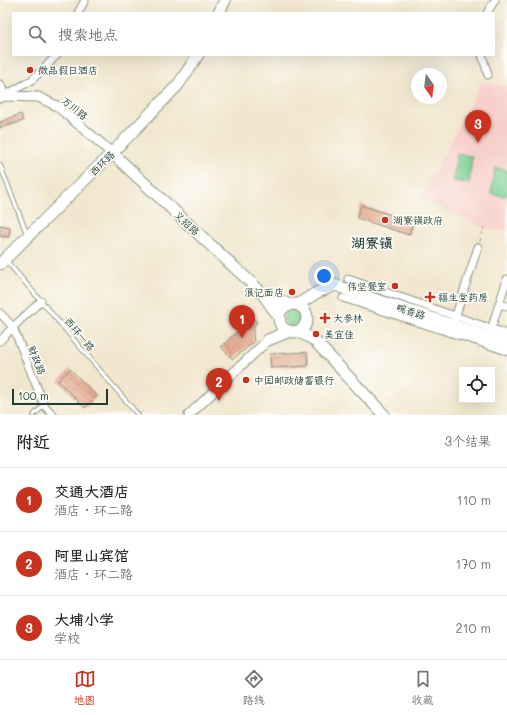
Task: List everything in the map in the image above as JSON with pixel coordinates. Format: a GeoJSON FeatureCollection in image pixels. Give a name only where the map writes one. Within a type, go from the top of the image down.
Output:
{"type":"FeatureCollection","features":[{"type":"Feature","properties":{"kind":"main road"},"geometry":{"type":"LineString","coordinates":[[219,12],[225,0]]}},
{"type":"Feature","properties":{"kind":"main road","name":"西环路"},"geometry":{"type":"LineString","coordinates":[[4,264],[28,237],[178,85],[197,56]]}},
{"type":"Feature","properties":{"kind":"main road","name":"义招路"},"geometry":{"type":"LineString","coordinates":[[112,153],[262,293]]}},
{"type":"Feature","properties":{"kind":"main road","name":"畹香路"},"geometry":{"type":"LineString","coordinates":[[294,305],[335,285],[356,293],[454,321],[507,343]]}},
{"type":"Feature","properties":{"kind":"main road"},"geometry":{"type":"LineString","coordinates":[[262,293],[303,308],[306,312],[313,339]]}},
{"type":"Feature","properties":{"kind":"main road"},"geometry":{"type":"LineString","coordinates":[[262,293],[284,328],[313,339],[384,415]]}},
{"type":"Feature","properties":{"kind":"main road"},"geometry":{"type":"LineString","coordinates":[[268,340],[303,328],[316,293]]}},
{"type":"Feature","properties":{"kind":"main road"},"geometry":{"type":"LineString","coordinates":[[268,340],[280,320],[283,308],[294,305]]}},
{"type":"Feature","properties":{"kind":"street"},"geometry":{"type":"LineString","coordinates":[[79,12],[85,0]]}},
{"type":"Feature","properties":{"kind":"street"},"geometry":{"type":"LineString","coordinates":[[488,12],[495,0]]}},
{"type":"Feature","properties":{"kind":"street"},"geometry":{"type":"LineString","coordinates":[[0,85],[2,97],[32,80],[56,56]]}},
{"type":"Feature","properties":{"kind":"street"},"geometry":{"type":"LineString","coordinates":[[482,56],[488,75]]}},
{"type":"Feature","properties":{"kind":"street","name":"万川路"},"geometry":{"type":"LineString","coordinates":[[2,97],[38,97],[57,106],[112,153]]}},
{"type":"Feature","properties":{"kind":"street"},"geometry":{"type":"LineString","coordinates":[[454,321],[478,247]]}},
{"type":"Feature","properties":{"kind":"street"},"geometry":{"type":"LineString","coordinates":[[348,279],[454,321],[507,334]]}},
{"type":"Feature","properties":{"kind":"street"},"geometry":{"type":"LineString","coordinates":[[493,323],[507,279]]}},
{"type":"Feature","properties":{"kind":"street"},"geometry":{"type":"LineString","coordinates":[[343,298],[507,351]]}},
{"type":"Feature","properties":{"kind":"street"},"geometry":{"type":"LineString","coordinates":[[0,341],[42,301]]}},
{"type":"Feature","properties":{"kind":"street"},"geometry":{"type":"LineString","coordinates":[[499,304],[507,306]]}},
{"type":"Feature","properties":{"kind":"street","name":"财政路"},"geometry":{"type":"LineString","coordinates":[[0,313],[13,327],[44,405],[53,415]]}},
{"type":"Feature","properties":{"kind":"street"},"geometry":{"type":"LineString","coordinates":[[189,415],[268,340]]}},
{"type":"Feature","properties":{"kind":"lane"},"geometry":{"type":"LineString","coordinates":[[0,165],[28,237]]}},
{"type":"Feature","properties":{"kind":"lane","name":"西环一路"},"geometry":{"type":"LineString","coordinates":[[4,264],[42,301],[138,415]]}},
{"type":"Feature","properties":{"kind":"lane"},"geometry":{"type":"LineString","coordinates":[[34,415],[44,405]]}},
{"type":"Feature","properties":{"kind":"path"},"geometry":{"type":"LineString","coordinates":[[478,247],[484,227]]}},
{"type":"Feature","properties":{"kind":"shaded area"},"geometry":{"type":"Polygon","coordinates":[[[482,82],[507,87],[507,231],[487,229],[420,199],[482,82]]]}},
{"type":"Feature","properties":{"kind":"green space"},"geometry":{"type":"Polygon","coordinates":[[[457,154],[472,156],[469,183],[453,181],[457,154]]]}},
{"type":"Feature","properties":{"kind":"green space"},"geometry":{"type":"Polygon","coordinates":[[[495,168],[507,170],[507,196],[491,194],[495,168]]]}},
{"type":"Feature","properties":{"kind":"green space"},"geometry":{"type":"Polygon","coordinates":[[[293,309],[299,312],[302,318],[299,324],[293,327],[287,324],[284,318],[287,312],[293,309]]]}},
{"type":"Feature","properties":{"kind":"building"},"geometry":{"type":"Polygon","coordinates":[[[21,114],[23,121],[0,128],[0,122],[21,114]]]}},
{"type":"Feature","properties":{"kind":"building","name":"湖寮镇政府"},"geometry":{"type":"Polygon","coordinates":[[[361,205],[413,222],[409,235],[357,218],[361,205]]]}},
{"type":"Feature","properties":{"kind":"building"},"geometry":{"type":"Polygon","coordinates":[[[0,225],[10,227],[9,237],[0,236],[0,225]]]}},
{"type":"Feature","properties":{"kind":"building"},"geometry":{"type":"Polygon","coordinates":[[[248,313],[257,322],[254,326],[254,342],[233,359],[221,347],[239,330],[235,325],[248,313]]]}},
{"type":"Feature","properties":{"kind":"building"},"geometry":{"type":"Polygon","coordinates":[[[307,352],[308,366],[271,368],[270,354],[307,352]]]}},
{"type":"Feature","properties":{"kind":"building"},"geometry":{"type":"Polygon","coordinates":[[[70,369],[97,396],[85,408],[58,381],[70,369]]]}},
{"type":"Feature","properties":{"kind":"place","name":"微品假日酒店"},"geometry":{"type":"Point","coordinates":[30,70]}},
{"type":"Feature","properties":{"kind":"place","name":"大埔小学"},"geometry":{"type":"Point","coordinates":[478,143]}},
{"type":"Feature","properties":{"kind":"place","name":"湖寮镇政府"},"geometry":{"type":"Point","coordinates":[385,220]}},
{"type":"Feature","properties":{"kind":"place","name":"伟坚餐室"},"geometry":{"type":"Point","coordinates":[395,286]}},
{"type":"Feature","properties":{"kind":"place","name":"浪记面店"},"geometry":{"type":"Point","coordinates":[292,292]}},
{"type":"Feature","properties":{"kind":"place","name":"福生堂药房"},"geometry":{"type":"Point","coordinates":[430,297]}},
{"type":"Feature","properties":{"kind":"place","name":"大参林"},"geometry":{"type":"Point","coordinates":[325,318]}},
{"type":"Feature","properties":{"kind":"place","name":"美宜佳"},"geometry":{"type":"Point","coordinates":[316,334]}},
{"type":"Feature","properties":{"kind":"place","name":"交通大酒店"},"geometry":{"type":"Point","coordinates":[242,338]}},
{"type":"Feature","properties":{"kind":"place","name":"中国邮政储蓄银行"},"geometry":{"type":"Point","coordinates":[246,380]}},
{"type":"Feature","properties":{"kind":"place","name":"阿里山宾馆"},"geometry":{"type":"Point","coordinates":[219,401]}},
{"type":"Feature","properties":{"kind":"district","name":"湖寮镇"},"geometry":{"type":"Point","coordinates":[372,243]}}]}
